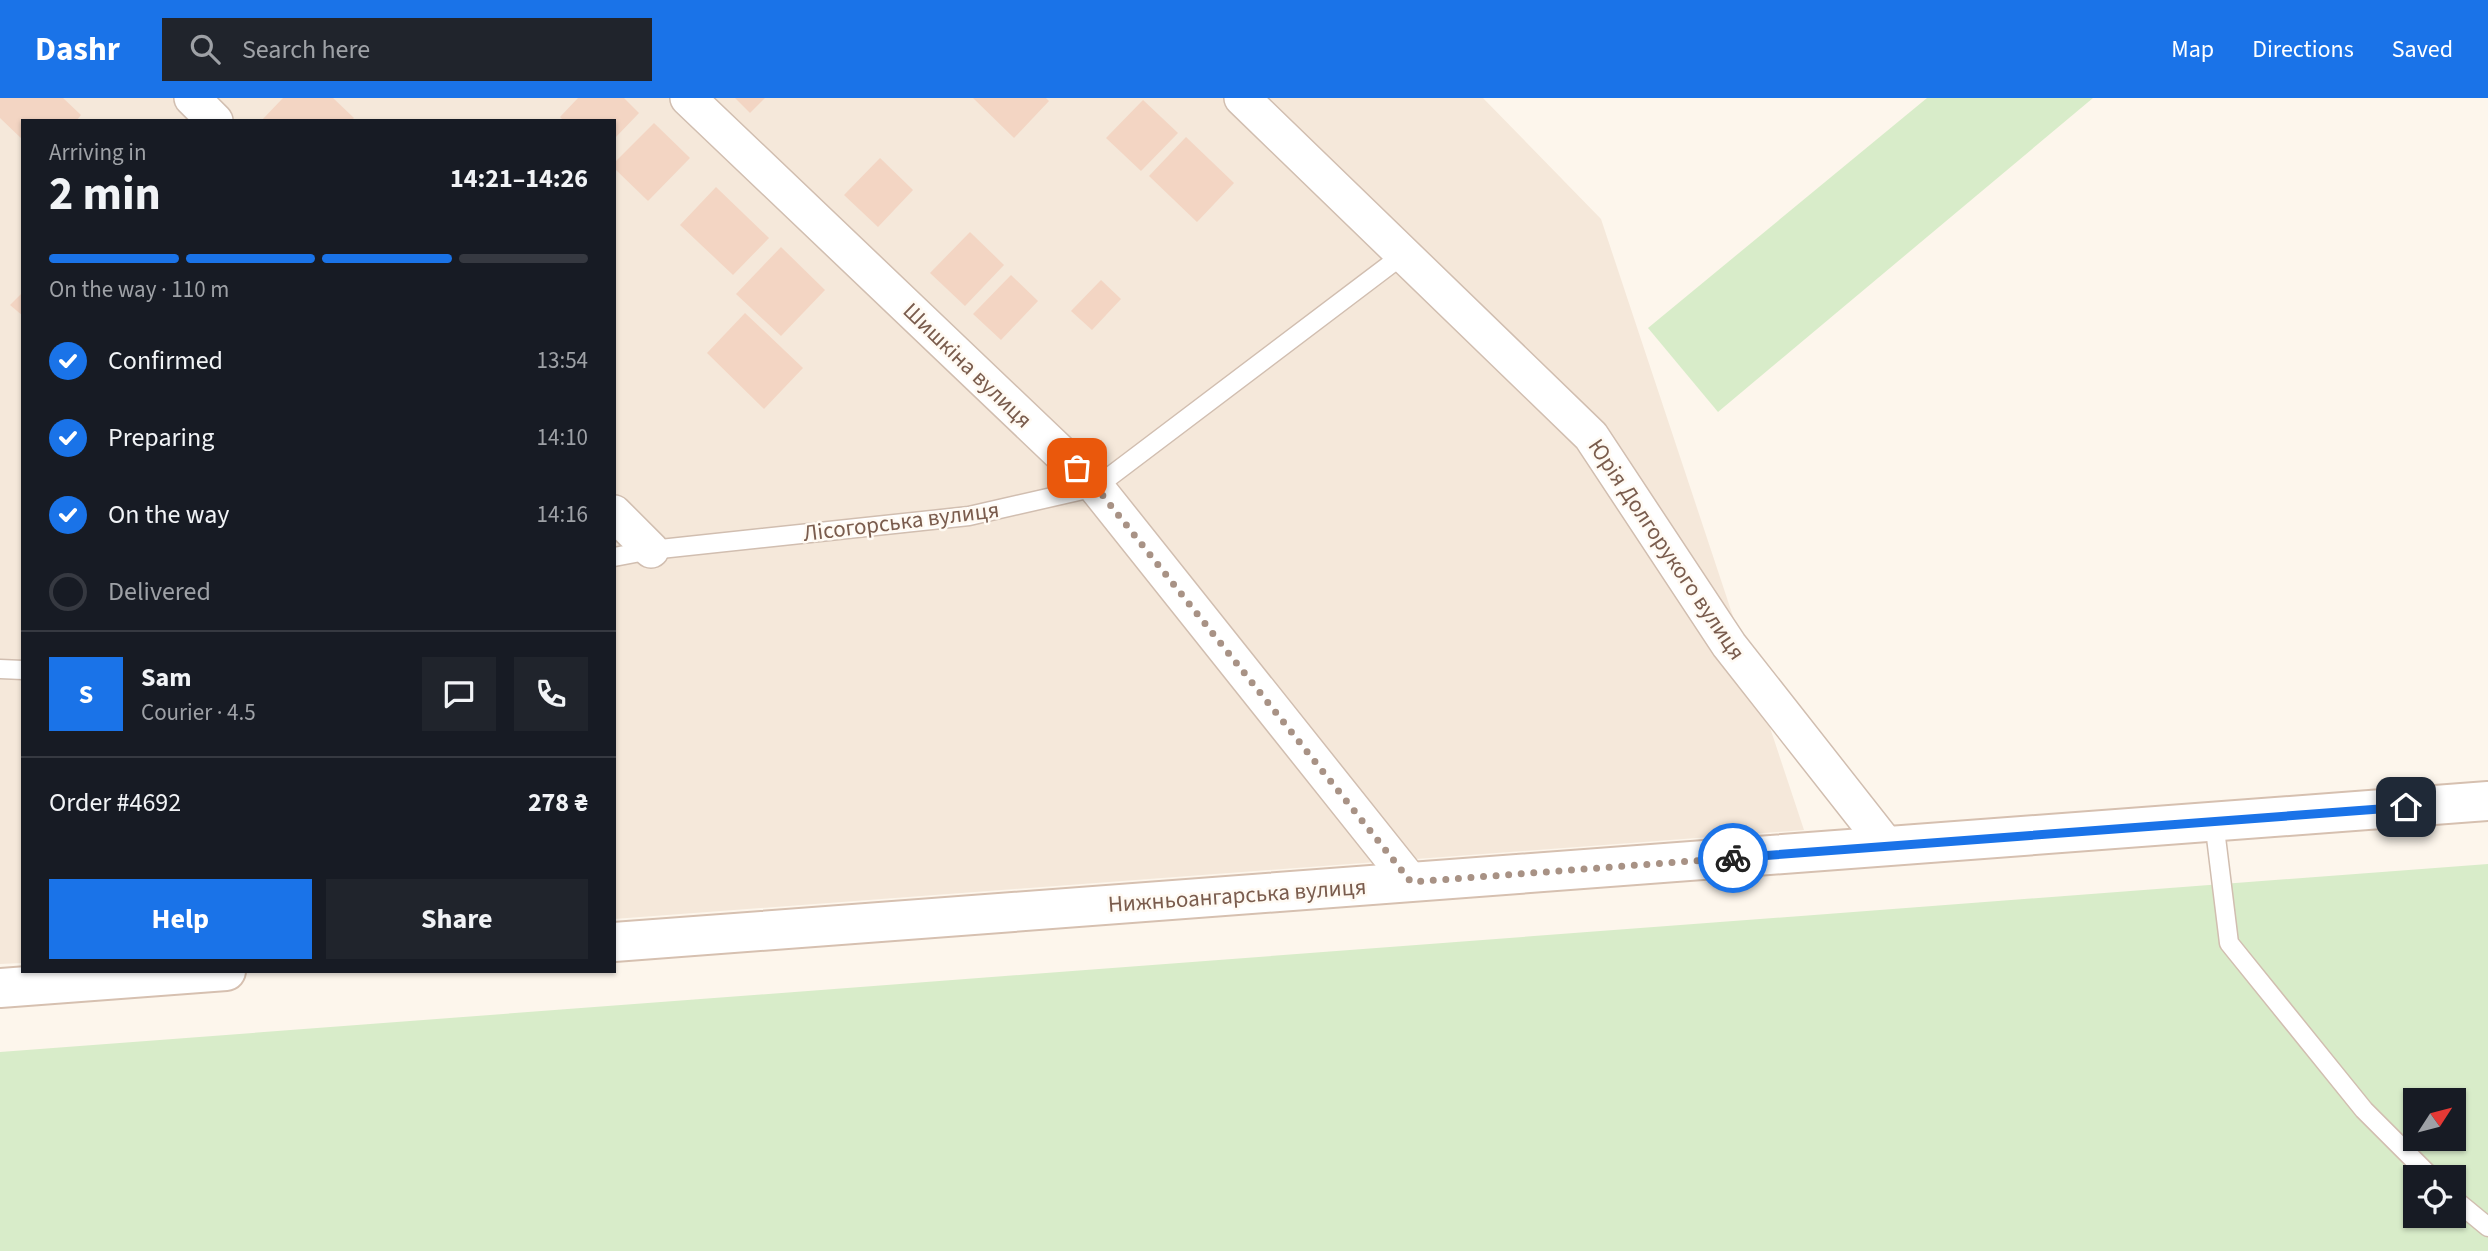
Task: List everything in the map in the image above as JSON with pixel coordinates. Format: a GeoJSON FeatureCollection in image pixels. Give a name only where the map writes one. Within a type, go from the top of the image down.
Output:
{"type":"FeatureCollection","features":[{"type":"Feature","properties":{"kind":"street"},"geometry":{"type":"LineString","coordinates":[[192,98],[213,119]]}},
{"type":"Feature","properties":{"kind":"street","name":"Шишкіна вулиця"},"geometry":{"type":"LineString","coordinates":[[688,98],[1096,487],[1411,882]]}},
{"type":"Feature","properties":{"kind":"street","name":"Юрія Долгорукого вулиця"},"geometry":{"type":"LineString","coordinates":[[1242,98],[1591,436],[1729,645],[1888,846]]}},
{"type":"Feature","properties":{"kind":"street"},"geometry":{"type":"LineString","coordinates":[[616,515],[651,550]]}},
{"type":"Feature","properties":{"kind":"street","name":"Нижньоангарська вулиця"},"geometry":{"type":"LineString","coordinates":[[616,942],[2488,801]]}},
{"type":"Feature","properties":{"kind":"street"},"geometry":{"type":"LineString","coordinates":[[0,988],[199,973]]}},
{"type":"Feature","properties":{"kind":"lane","name":"Лісогорська вулиця"},"geometry":{"type":"LineString","coordinates":[[616,557],[651,550],[970,516],[1096,487],[1404,254]]}},
{"type":"Feature","properties":{"kind":"lane"},"geometry":{"type":"LineString","coordinates":[[0,669],[21,670]]}},
{"type":"Feature","properties":{"kind":"lane"},"geometry":{"type":"LineString","coordinates":[[2214,821],[2229,943],[2364,1110],[2419,1165]]}},
{"type":"Feature","properties":{"kind":"lane"},"geometry":{"type":"LineString","coordinates":[[2466,1209],[2488,1227]]}},
{"type":"Feature","properties":{"kind":"shaded area"},"geometry":{"type":"Polygon","coordinates":[[[0,98],[1483,98],[1601,219],[1804,830],[616,919],[616,119],[21,119],[21,963],[0,964],[0,98]]]}},
{"type":"Feature","properties":{"kind":"green space"},"geometry":{"type":"Polygon","coordinates":[[[1927,98],[2093,98],[1718,412],[1648,328],[1927,98]]]}},
{"type":"Feature","properties":{"kind":"green space"},"geometry":{"type":"Polygon","coordinates":[[[2488,864],[2488,1251],[0,1251],[0,1052],[2488,864]]]}},
{"type":"Feature","properties":{"kind":"building"},"geometry":{"type":"Polygon","coordinates":[[[0,98],[63,98],[81,115],[78,119],[21,119],[21,138],[0,118],[0,98]]]}},
{"type":"Feature","properties":{"kind":"building"},"geometry":{"type":"Polygon","coordinates":[[[283,98],[333,98],[354,118],[353,119],[263,119],[283,98]]]}},
{"type":"Feature","properties":{"kind":"building"},"geometry":{"type":"Polygon","coordinates":[[[578,98],[624,98],[639,113],[616,137],[616,119],[560,117],[578,98]]]}},
{"type":"Feature","properties":{"kind":"building"},"geometry":{"type":"Polygon","coordinates":[[[735,98],[765,98],[750,113],[735,98]]]}},
{"type":"Feature","properties":{"kind":"building"},"geometry":{"type":"Polygon","coordinates":[[[973,98],[1046,98],[1049,101],[1014,138],[973,98]]]}},
{"type":"Feature","properties":{"kind":"building"},"geometry":{"type":"Polygon","coordinates":[[[1143,100],[1178,133],[1141,171],[1106,138],[1143,100]]]}},
{"type":"Feature","properties":{"kind":"building"},"geometry":{"type":"Polygon","coordinates":[[[654,123],[690,158],[648,201],[616,170],[616,161],[654,123]]]}},
{"type":"Feature","properties":{"kind":"building"},"geometry":{"type":"Polygon","coordinates":[[[1186,137],[1234,183],[1197,222],[1149,176],[1186,137]]]}},
{"type":"Feature","properties":{"kind":"building"},"geometry":{"type":"Polygon","coordinates":[[[880,158],[913,190],[878,227],[844,195],[880,158]]]}},
{"type":"Feature","properties":{"kind":"building"},"geometry":{"type":"Polygon","coordinates":[[[716,187],[769,238],[733,275],[680,225],[716,187]]]}},
{"type":"Feature","properties":{"kind":"building"},"geometry":{"type":"Polygon","coordinates":[[[970,232],[1004,265],[965,306],[930,273],[970,232]]]}},
{"type":"Feature","properties":{"kind":"building"},"geometry":{"type":"Polygon","coordinates":[[[781,247],[825,290],[781,336],[736,294],[781,247]]]}},
{"type":"Feature","properties":{"kind":"building"},"geometry":{"type":"Polygon","coordinates":[[[1011,275],[1038,301],[1001,340],[973,314],[1011,275]]]}},
{"type":"Feature","properties":{"kind":"building"},"geometry":{"type":"Polygon","coordinates":[[[1101,280],[1121,299],[1092,330],[1071,311],[1101,280]]]}},
{"type":"Feature","properties":{"kind":"building"},"geometry":{"type":"Polygon","coordinates":[[[21,294],[21,314],[10,305],[21,294]]]}},
{"type":"Feature","properties":{"kind":"building"},"geometry":{"type":"Polygon","coordinates":[[[745,313],[803,368],[764,409],[707,353],[745,313]]]}},
{"type":"Feature","properties":{"kind":"way so far"},"geometry":{"type":"LineString","coordinates":[[1077,468],[1096,487],[1411,882],[1733,858]]}},
{"type":"Feature","properties":{"kind":"route"},"geometry":{"type":"LineString","coordinates":[[1733,858],[2406,807]]}}]}
